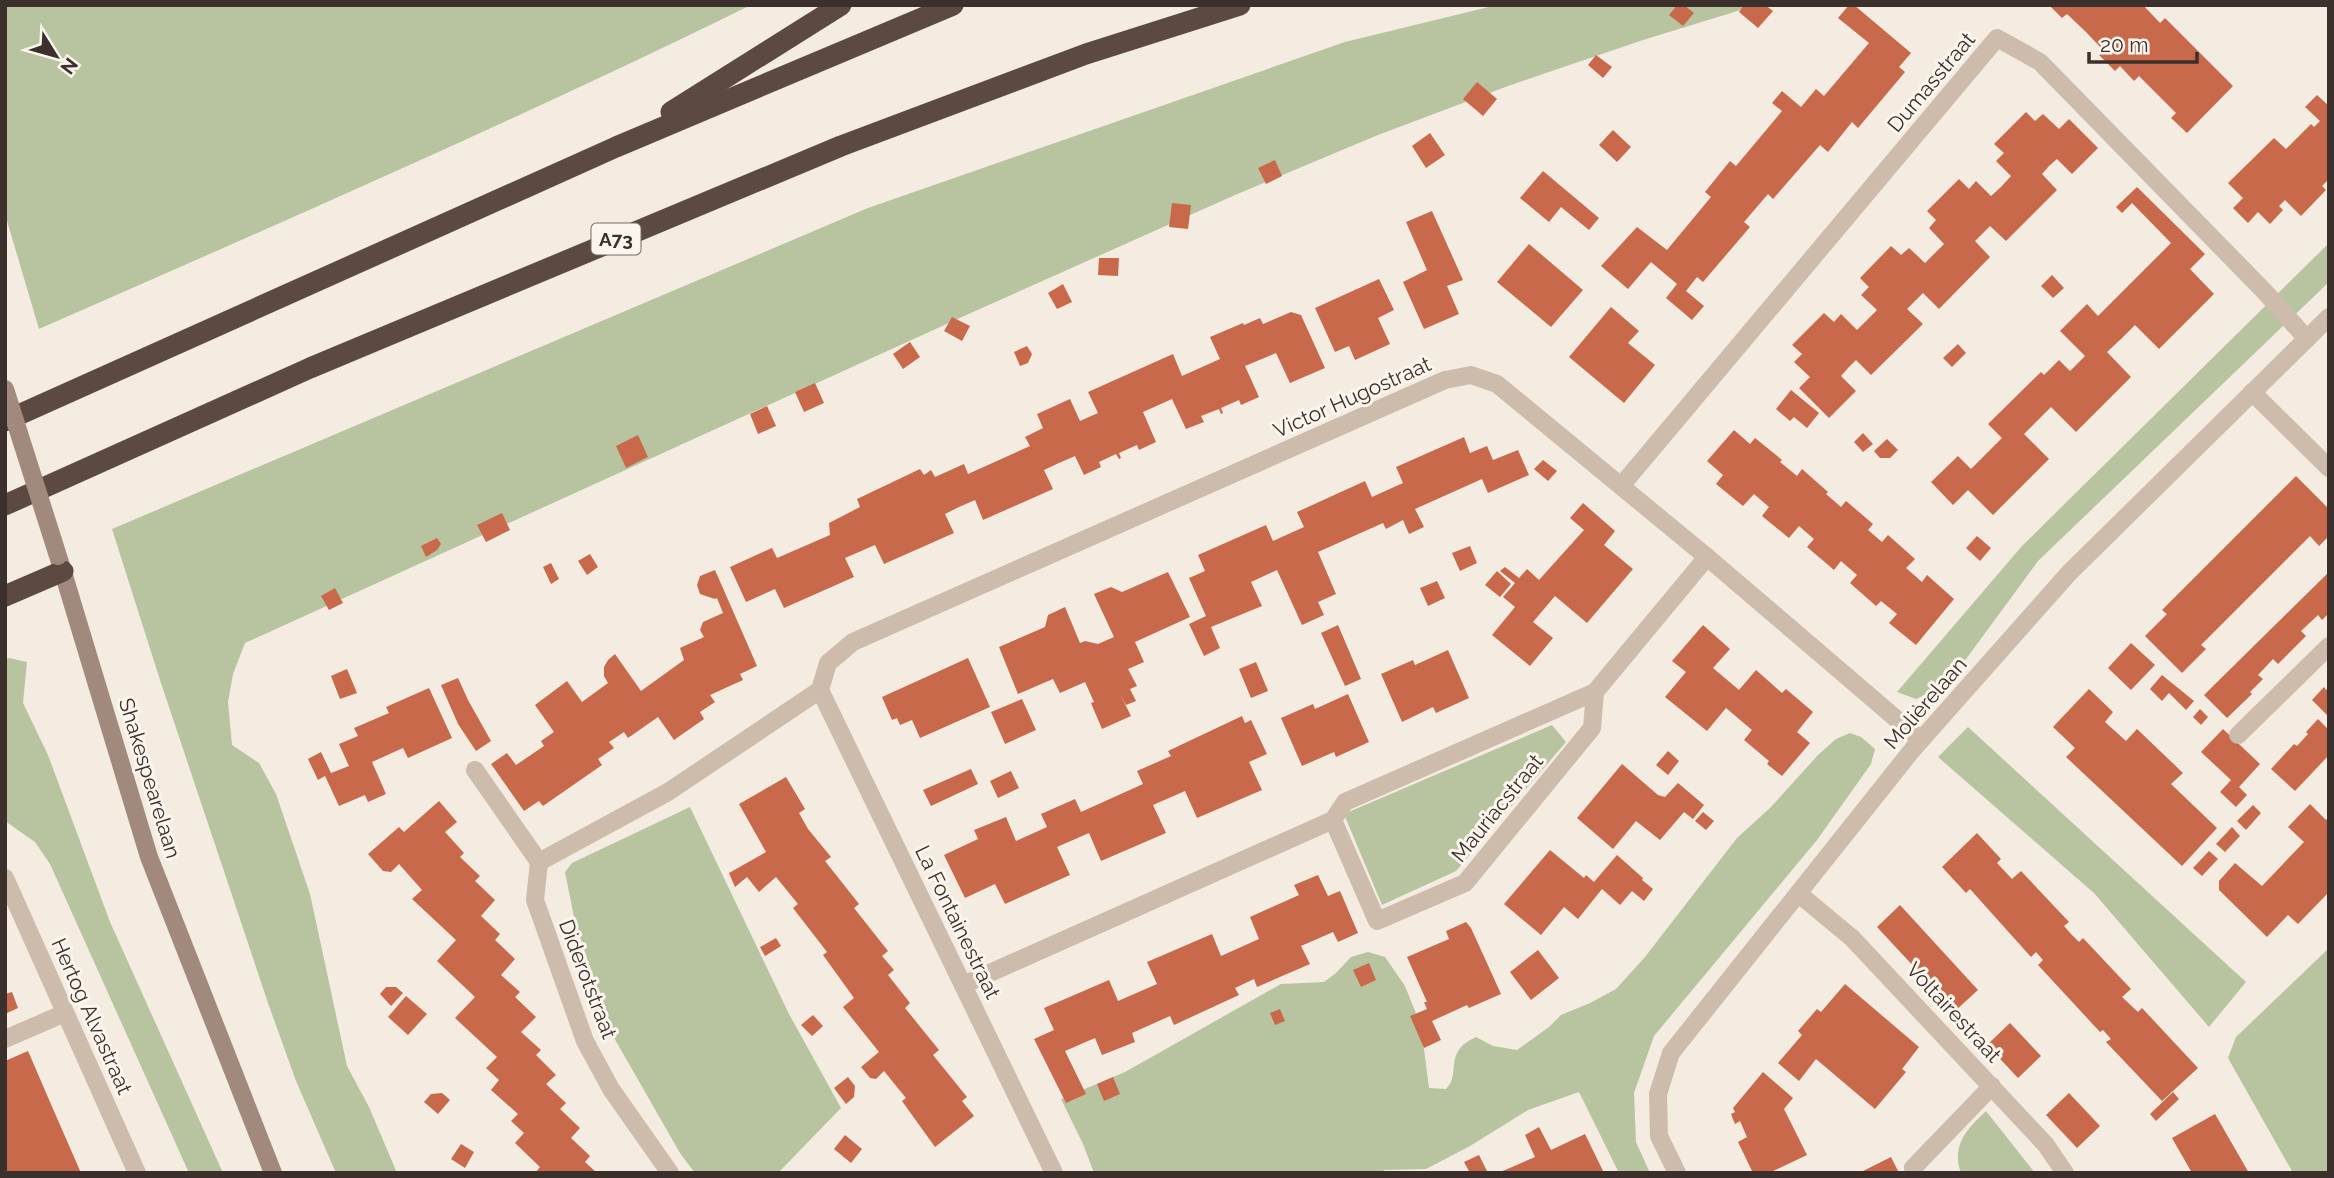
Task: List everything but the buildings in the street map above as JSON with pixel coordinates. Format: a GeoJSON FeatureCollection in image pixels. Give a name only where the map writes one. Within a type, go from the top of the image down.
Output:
{"type":"FeatureCollection","features":[{"type":"Feature","properties":{"kind":"highway"},"geometry":{"type":"LineString","coordinates":[[616,146],[841,5]]}},
{"type":"Feature","properties":{"kind":"highway"},"geometry":{"type":"LineString","coordinates":[[5,421],[616,146],[953,5]]}},
{"type":"Feature","properties":{"kind":"highway","name":"A73"},"geometry":{"type":"LineString","coordinates":[[5,505],[310,368],[841,146],[1086,54],[1240,5]]}},
{"type":"Feature","properties":{"kind":"highway"},"geometry":{"type":"LineString","coordinates":[[5,596],[60,563]]}},
{"type":"Feature","properties":{"kind":"street","name":"Dumasstraat"},"geometry":{"type":"LineString","coordinates":[[1620,486],[1997,38],[2040,62],[2265,292],[2307,339]]}},
{"type":"Feature","properties":{"kind":"street","name":"Molièrelaan"},"geometry":{"type":"LineString","coordinates":[[1677,1173],[1660,1136],[1658,1094],[1671,1053],[1921,740],[2069,573],[2329,317]]}},
{"type":"Feature","properties":{"kind":"street","name":"Victor Hugostraat"},"geometry":{"type":"LineString","coordinates":[[820,690],[828,663],[853,642],[1445,380],[1471,375],[1497,384],[1707,557],[1921,740]]}},
{"type":"Feature","properties":{"kind":"street","name":"Shakespearelaan"},"geometry":{"type":"LineString","coordinates":[[5,389],[149,857],[273,1173]]}},
{"type":"Feature","properties":{"kind":"street"},"geometry":{"type":"LineString","coordinates":[[2252,392],[2329,468]]}},
{"type":"Feature","properties":{"kind":"street","name":"Mauriacstraat"},"geometry":{"type":"LineString","coordinates":[[963,985],[1333,820],[1345,802],[1595,692],[1707,557]]}},
{"type":"Feature","properties":{"kind":"street"},"geometry":{"type":"LineString","coordinates":[[2238,735],[2329,646]]}},
{"type":"Feature","properties":{"kind":"street"},"geometry":{"type":"LineString","coordinates":[[475,770],[539,862],[668,792],[820,690]]}},
{"type":"Feature","properties":{"kind":"street","name":"La Fontainestraat"},"geometry":{"type":"LineString","coordinates":[[820,690],[1054,1173]]}},
{"type":"Feature","properties":{"kind":"street","name":"Mauriacstraat"},"geometry":{"type":"LineString","coordinates":[[1333,820],[1377,921],[1465,883],[1592,728],[1595,692]]}},
{"type":"Feature","properties":{"kind":"street","name":"Diderotstraat"},"geometry":{"type":"LineString","coordinates":[[539,862],[535,900],[585,1041],[611,1089],[670,1173]]}},
{"type":"Feature","properties":{"kind":"street","name":"Hertog Alvastraat"},"geometry":{"type":"LineString","coordinates":[[5,878],[136,1173]]}},
{"type":"Feature","properties":{"kind":"street","name":"Voltairestraat"},"geometry":{"type":"LineString","coordinates":[[1799,894],[1852,938],[2046,1145],[2065,1173]]}},
{"type":"Feature","properties":{"kind":"street"},"geometry":{"type":"LineString","coordinates":[[5,1039],[65,1013]]}},
{"type":"Feature","properties":{"kind":"street"},"geometry":{"type":"LineString","coordinates":[[1915,1173],[1913,1168],[1992,1086]]}},
{"type":"Feature","properties":{"kind":"green space"},"geometry":{"type":"Polygon","coordinates":[[[5,5],[751,5],[308,211],[39,329],[5,214],[5,5]]]}},
{"type":"Feature","properties":{"kind":"green space"},"geometry":{"type":"Polygon","coordinates":[[[1497,5],[1757,5],[1508,86],[1378,135],[1235,195],[245,643],[233,674],[228,702],[232,745],[259,763],[276,794],[310,894],[347,1066],[369,1107],[397,1173],[336,1173],[296,1081],[268,1003],[112,529],[868,208],[1345,42],[1497,5]]]}},
{"type":"Feature","properties":{"kind":"green space"},"geometry":{"type":"Polygon","coordinates":[[[2329,243],[2329,282],[2038,561],[1947,685],[1916,699],[1897,692],[2022,546],[2329,243]]]}},
{"type":"Feature","properties":{"kind":"green space"},"geometry":{"type":"Polygon","coordinates":[[[9,658],[27,662],[23,703],[48,755],[110,922],[223,1173],[189,1173],[50,864],[35,842],[5,821],[5,660],[9,658]]]}},
{"type":"Feature","properties":{"kind":"green space"},"geometry":{"type":"Polygon","coordinates":[[[1552,725],[1566,742],[1456,871],[1382,905],[1344,814],[1552,725]]]}},
{"type":"Feature","properties":{"kind":"green space"},"geometry":{"type":"Polygon","coordinates":[[[1968,727],[2246,982],[2209,1027],[2094,893],[1938,757],[1968,727]]]}},
{"type":"Feature","properties":{"kind":"green space"},"geometry":{"type":"Polygon","coordinates":[[[1850,733],[1861,737],[1875,749],[1871,764],[1817,840],[1654,1036],[1634,1093],[1636,1142],[1650,1173],[1619,1173],[1579,1092],[1528,1110],[1470,1146],[1426,1169],[1384,1170],[1382,1173],[1094,1173],[1061,1099],[1125,1072],[1281,984],[1324,982],[1351,957],[1368,952],[1385,957],[1405,986],[1421,1026],[1429,1088],[1446,1089],[1453,1077],[1459,1049],[1476,1037],[1493,1046],[1517,1050],[1561,1015],[1616,989],[1645,957],[1737,838],[1771,807],[1818,755],[1836,739],[1850,733]]]}},
{"type":"Feature","properties":{"kind":"green space"},"geometry":{"type":"Polygon","coordinates":[[[690,807],[789,1014],[841,1108],[778,1173],[695,1173],[680,1153],[613,1036],[575,922],[565,872],[572,863],[690,807]]]}},
{"type":"Feature","properties":{"kind":"green space"},"geometry":{"type":"Polygon","coordinates":[[[2329,948],[2329,1173],[2293,1173],[2228,1058],[2236,1037],[2329,948]]]}},
{"type":"Feature","properties":{"kind":"green space"},"geometry":{"type":"Polygon","coordinates":[[[1986,1111],[2035,1173],[1961,1173],[1958,1154],[1963,1138],[1986,1111]]]}}]}
